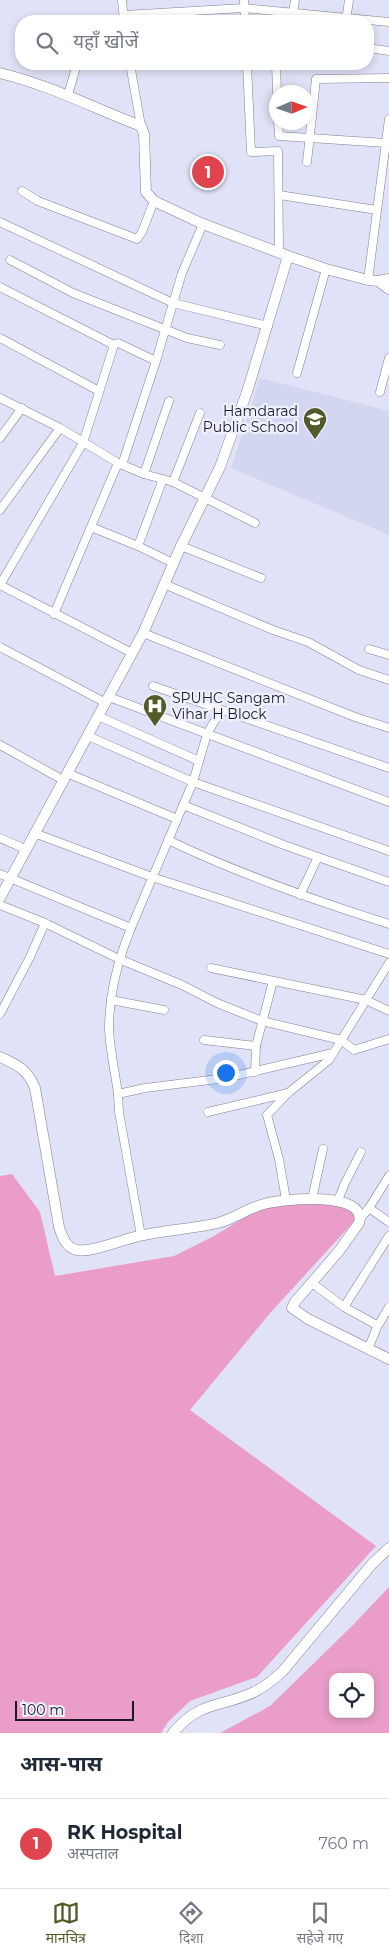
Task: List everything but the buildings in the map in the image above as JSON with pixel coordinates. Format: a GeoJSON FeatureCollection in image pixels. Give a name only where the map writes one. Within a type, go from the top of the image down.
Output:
{"type":"FeatureCollection","features":[{"type":"Feature","properties":{"kind":"street"},"geometry":{"type":"LineString","coordinates":[[122,0],[124,15]]}},
{"type":"Feature","properties":{"kind":"street"},"geometry":{"type":"LineString","coordinates":[[293,13],[294,0]]}},
{"type":"Feature","properties":{"kind":"street"},"geometry":{"type":"LineString","coordinates":[[347,15],[349,0]]}},
{"type":"Feature","properties":{"kind":"street"},"geometry":{"type":"LineString","coordinates":[[150,15],[244,4],[275,11],[308,15]]}},
{"type":"Feature","properties":{"kind":"street"},"geometry":{"type":"LineString","coordinates":[[374,21],[389,22]]}},
{"type":"Feature","properties":{"kind":"street"},"geometry":{"type":"LineString","coordinates":[[374,49],[389,51]]}},
{"type":"Feature","properties":{"kind":"street"},"geometry":{"type":"LineString","coordinates":[[68,95],[75,70]]}},
{"type":"Feature","properties":{"kind":"street"},"geometry":{"type":"LineString","coordinates":[[131,70],[144,134],[146,192],[154,201],[203,224],[326,269],[373,280],[389,289]]}},
{"type":"Feature","properties":{"kind":"street"},"geometry":{"type":"LineString","coordinates":[[246,70],[252,152],[278,151]]}},
{"type":"Feature","properties":{"kind":"street"},"geometry":{"type":"LineString","coordinates":[[276,70],[277,85]]}},
{"type":"Feature","properties":{"kind":"street"},"geometry":{"type":"LineString","coordinates":[[1,71],[68,95],[96,109],[141,126]]}},
{"type":"Feature","properties":{"kind":"street"},"geometry":{"type":"LineString","coordinates":[[307,162],[316,79],[389,78]]}},
{"type":"Feature","properties":{"kind":"street"},"geometry":{"type":"LineString","coordinates":[[373,280],[377,210],[389,119]]}},
{"type":"Feature","properties":{"kind":"street"},"geometry":{"type":"LineString","coordinates":[[0,898],[5,876],[25,849],[143,633],[173,562],[220,467],[268,326],[284,254],[279,195],[279,130]]}},
{"type":"Feature","properties":{"kind":"street"},"geometry":{"type":"LineString","coordinates":[[279,136],[386,143]]}},
{"type":"Feature","properties":{"kind":"street"},"geometry":{"type":"LineString","coordinates":[[22,191],[38,201],[136,239],[142,232],[154,201]]}},
{"type":"Feature","properties":{"kind":"street"},"geometry":{"type":"LineString","coordinates":[[279,195],[377,210]]}},
{"type":"Feature","properties":{"kind":"street"},"geometry":{"type":"LineString","coordinates":[[0,222],[173,303],[268,326]]}},
{"type":"Feature","properties":{"kind":"street"},"geometry":{"type":"LineString","coordinates":[[54,614],[120,464],[156,362],[182,274],[203,224]]}},
{"type":"Feature","properties":{"kind":"street"},"geometry":{"type":"LineString","coordinates":[[10,260],[73,293],[166,328],[187,338],[220,345]]}},
{"type":"Feature","properties":{"kind":"street"},"geometry":{"type":"LineString","coordinates":[[298,373],[326,269]]}},
{"type":"Feature","properties":{"kind":"street"},"geometry":{"type":"LineString","coordinates":[[373,280],[389,279]]}},
{"type":"Feature","properties":{"kind":"street"},"geometry":{"type":"LineString","coordinates":[[0,287],[113,345]]}},
{"type":"Feature","properties":{"kind":"street"},"geometry":{"type":"LineString","coordinates":[[0,338],[99,391]]}},
{"type":"Feature","properties":{"kind":"street"},"geometry":{"type":"LineString","coordinates":[[132,652],[0,585],[83,443],[113,345],[118,342],[156,362]]}},
{"type":"Feature","properties":{"kind":"street"},"geometry":{"type":"LineString","coordinates":[[380,392],[389,358]]}},
{"type":"Feature","properties":{"kind":"street"},"geometry":{"type":"LineString","coordinates":[[0,398],[60,428],[120,464],[144,474],[174,482],[255,523]]}},
{"type":"Feature","properties":{"kind":"street"},"geometry":{"type":"LineString","coordinates":[[144,474],[168,401]]}},
{"type":"Feature","properties":{"kind":"street"},"geometry":{"type":"LineString","coordinates":[[0,438],[22,408]]}},
{"type":"Feature","properties":{"kind":"street"},"geometry":{"type":"LineString","coordinates":[[174,482],[200,412]]}},
{"type":"Feature","properties":{"kind":"street"},"geometry":{"type":"LineString","coordinates":[[0,510],[60,428]]}},
{"type":"Feature","properties":{"kind":"street"},"geometry":{"type":"LineString","coordinates":[[138,546],[163,479]]}},
{"type":"Feature","properties":{"kind":"street"},"geometry":{"type":"LineString","coordinates":[[91,527],[173,562]]}},
{"type":"Feature","properties":{"kind":"street"},"geometry":{"type":"LineString","coordinates":[[181,546],[261,578]]}},
{"type":"Feature","properties":{"kind":"street"},"geometry":{"type":"LineString","coordinates":[[164,584],[273,630],[308,642],[359,670],[389,680]]}},
{"type":"Feature","properties":{"kind":"street"},"geometry":{"type":"LineString","coordinates":[[143,633],[354,717],[389,728]]}},
{"type":"Feature","properties":{"kind":"street"},"geometry":{"type":"LineString","coordinates":[[0,647],[107,700],[207,734],[389,802]]}},
{"type":"Feature","properties":{"kind":"street"},"geometry":{"type":"LineString","coordinates":[[369,649],[389,654]]}},
{"type":"Feature","properties":{"kind":"street"},"geometry":{"type":"LineString","coordinates":[[153,686],[389,768]]}},
{"type":"Feature","properties":{"kind":"street"},"geometry":{"type":"LineString","coordinates":[[141,1236],[119,1112],[109,1031],[111,1000],[119,959],[193,782],[207,734],[221,710]]}},
{"type":"Feature","properties":{"kind":"street"},"geometry":{"type":"LineString","coordinates":[[98,716],[200,761]]}},
{"type":"Feature","properties":{"kind":"street"},"geometry":{"type":"LineString","coordinates":[[88,736],[193,782],[389,851]]}},
{"type":"Feature","properties":{"kind":"street"},"geometry":{"type":"LineString","coordinates":[[0,745],[65,777],[177,819]]}},
{"type":"Feature","properties":{"kind":"street"},"geometry":{"type":"LineString","coordinates":[[183,805],[389,882]]}},
{"type":"Feature","properties":{"kind":"street"},"geometry":{"type":"LineString","coordinates":[[34,833],[152,877],[389,954]]}},
{"type":"Feature","properties":{"kind":"street"},"geometry":{"type":"LineString","coordinates":[[0,838],[25,849]]}},
{"type":"Feature","properties":{"kind":"street"},"geometry":{"type":"LineString","coordinates":[[168,840],[206,859],[300,895],[389,924]]}},
{"type":"Feature","properties":{"kind":"street"},"geometry":{"type":"LineString","coordinates":[[300,895],[318,857]]}},
{"type":"Feature","properties":{"kind":"street"},"geometry":{"type":"LineString","coordinates":[[5,876],[131,928]]}},
{"type":"Feature","properties":{"kind":"street"},"geometry":{"type":"LineString","coordinates":[[0,906],[45,923],[119,959],[182,984],[217,1003],[262,1021],[341,1040],[354,1050],[389,1039]]}},
{"type":"Feature","properties":{"kind":"street"},"geometry":{"type":"LineString","coordinates":[[0,1014],[30,958],[45,923]]}},
{"type":"Feature","properties":{"kind":"street"},"geometry":{"type":"LineString","coordinates":[[286,1200],[279,1159],[267,1117],[288,1093],[324,1065],[389,963]]}},
{"type":"Feature","properties":{"kind":"street"},"geometry":{"type":"LineString","coordinates":[[210,968],[366,1000],[389,1011]]}},
{"type":"Feature","properties":{"kind":"street"},"geometry":{"type":"LineString","coordinates":[[255,1072],[256,1046],[273,981]]}},
{"type":"Feature","properties":{"kind":"street"},"geometry":{"type":"LineString","coordinates":[[111,1000],[164,1010]]}},
{"type":"Feature","properties":{"kind":"street"},"geometry":{"type":"LineString","coordinates":[[204,1040],[256,1046]]}},
{"type":"Feature","properties":{"kind":"street"},"geometry":{"type":"LineString","coordinates":[[118,1094],[129,1090],[198,1082],[255,1072],[333,1052]]}},
{"type":"Feature","properties":{"kind":"street"},"geometry":{"type":"LineString","coordinates":[[0,1057],[24,1070],[30,1076],[35,1088],[59,1227],[65,1242],[75,1250],[221,1222],[262,1204],[286,1200],[338,1200],[356,1209],[361,1218]]}},
{"type":"Feature","properties":{"kind":"street"},"geometry":{"type":"LineString","coordinates":[[208,1112],[288,1093]]}},
{"type":"Feature","properties":{"kind":"street"},"geometry":{"type":"LineString","coordinates":[[312,1199],[323,1149]]}},
{"type":"Feature","properties":{"kind":"street"},"geometry":{"type":"LineString","coordinates":[[338,1200],[361,1152]]}},
{"type":"Feature","properties":{"kind":"street"},"geometry":{"type":"LineString","coordinates":[[389,1176],[357,1227],[295,1302],[293,1310],[389,1359]]}},
{"type":"Feature","properties":{"kind":"street"},"geometry":{"type":"LineString","coordinates":[[370,1208],[389,1222]]}},
{"type":"Feature","properties":{"kind":"street"},"geometry":{"type":"LineString","coordinates":[[344,1307],[389,1236]]}},
{"type":"Feature","properties":{"kind":"street"},"geometry":{"type":"LineString","coordinates":[[312,1283],[344,1307],[378,1325]]}},
{"type":"Feature","properties":{"kind":"street"},"geometry":{"type":"LineString","coordinates":[[368,1349],[378,1325],[389,1307]]}},
{"type":"Feature","properties":{"kind":"street"},"geometry":{"type":"LineString","coordinates":[[173,1733],[181,1723],[205,1707],[238,1698],[269,1684],[282,1672],[372,1564],[389,1548]]}},
{"type":"Feature","properties":{"kind":"shaded area","name":"Hamdarad Public School"},"geometry":{"type":"Polygon","coordinates":[[[260,378],[389,411],[389,535],[231,468],[260,378]]]}},
{"type":"Feature","properties":{"kind":"shaded area"},"geometry":{"type":"Polygon","coordinates":[[[12,1174],[40,1212],[55,1276],[174,1256],[214,1236],[266,1204],[340,1204],[360,1215],[271,1312],[190,1410],[376,1546],[257,1677],[190,1701],[168,1722],[161,1733],[0,1733],[0,1176],[12,1174]]]}},
{"type":"Feature","properties":{"kind":"shaded area"},"geometry":{"type":"Polygon","coordinates":[[[389,1587],[389,1733],[220,1733],[270,1706],[389,1587]]]}},
{"type":"Feature","properties":{"kind":"place","name":"RK Hospital"},"geometry":{"type":"Point","coordinates":[208,172]}},
{"type":"Feature","properties":{"kind":"place","name":"Hamdarad Public School"},"geometry":{"type":"Point","coordinates":[315,440]}},
{"type":"Feature","properties":{"kind":"place","name":"SPUHC Sangam Vihar H Block"},"geometry":{"type":"Point","coordinates":[155,727]}}]}
